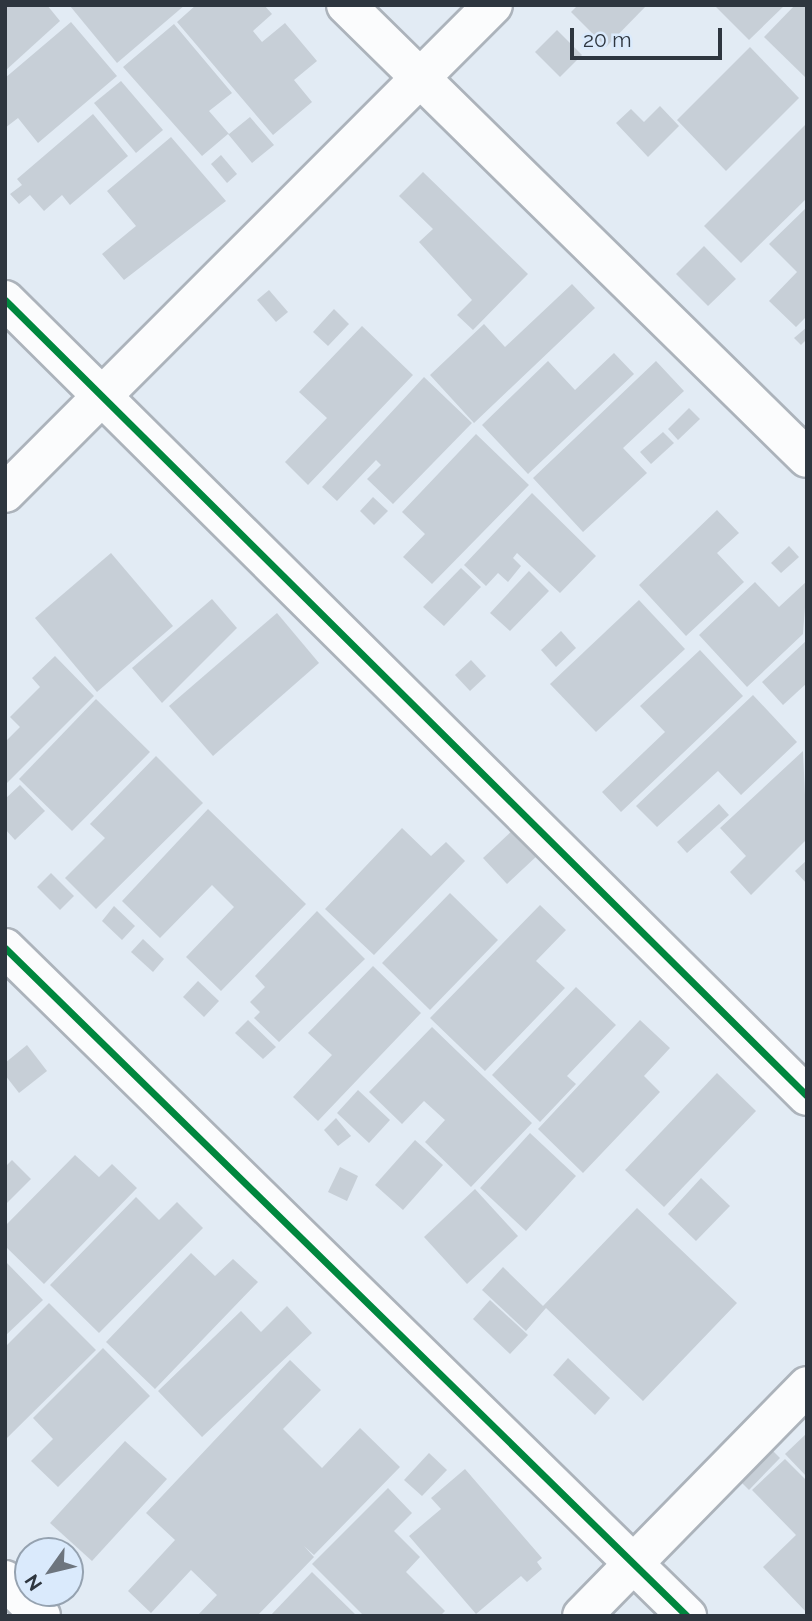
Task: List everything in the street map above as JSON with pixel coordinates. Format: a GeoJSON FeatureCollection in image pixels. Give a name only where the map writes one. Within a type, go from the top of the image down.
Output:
{"type":"FeatureCollection","features":[{"type":"Feature","properties":{"kind":"street"},"geometry":{"type":"LineString","coordinates":[[346,5],[418,79],[807,458]]}},
{"type":"Feature","properties":{"kind":"street"},"geometry":{"type":"LineString","coordinates":[[5,493],[493,5]]}},
{"type":"Feature","properties":{"kind":"street"},"geometry":{"type":"LineString","coordinates":[[5,300],[807,1096]]}},
{"type":"Feature","properties":{"kind":"street"},"geometry":{"type":"LineString","coordinates":[[5,948],[687,1616]]}},
{"type":"Feature","properties":{"kind":"street"},"geometry":{"type":"LineString","coordinates":[[582,1616],[807,1386]]}},
{"type":"Feature","properties":{"kind":"street"},"geometry":{"type":"LineString","coordinates":[[5,1580],[41,1616]]}},
{"type":"Feature","properties":{"kind":"building"},"geometry":{"type":"Polygon","coordinates":[[[5,5],[47,5],[60,21],[5,71],[5,5]]]}},
{"type":"Feature","properties":{"kind":"building"},"geometry":{"type":"Polygon","coordinates":[[[71,5],[185,5],[117,63],[70,6],[71,5]]]}},
{"type":"Feature","properties":{"kind":"building"},"geometry":{"type":"Polygon","coordinates":[[[196,5],[264,5],[272,14],[253,31],[262,42],[285,23],[317,61],[294,80],[312,102],[273,135],[177,22],[196,5]]]}},
{"type":"Feature","properties":{"kind":"building"},"geometry":{"type":"Polygon","coordinates":[[[578,5],[647,5],[606,47],[571,12],[578,5]]]}},
{"type":"Feature","properties":{"kind":"building"},"geometry":{"type":"Polygon","coordinates":[[[714,5],[785,5],[749,40],[714,5]]]}},
{"type":"Feature","properties":{"kind":"building"},"geometry":{"type":"Polygon","coordinates":[[[795,5],[807,5],[807,79],[764,37],[795,5]]]}},
{"type":"Feature","properties":{"kind":"building"},"geometry":{"type":"Polygon","coordinates":[[[71,22],[117,76],[38,143],[18,118],[5,128],[5,78],[71,22]]]}},
{"type":"Feature","properties":{"kind":"building"},"geometry":{"type":"Polygon","coordinates":[[[174,24],[232,93],[209,111],[229,134],[250,117],[274,145],[252,163],[228,134],[202,156],[123,67],[174,24]]]}},
{"type":"Feature","properties":{"kind":"building"},"geometry":{"type":"Polygon","coordinates":[[[557,30],[582,55],[560,77],[535,52],[557,30]]]}},
{"type":"Feature","properties":{"kind":"building"},"geometry":{"type":"Polygon","coordinates":[[[750,47],[799,98],[726,171],[677,120],[750,47]]]}},
{"type":"Feature","properties":{"kind":"building"},"geometry":{"type":"Polygon","coordinates":[[[121,81],[163,130],[136,153],[94,103],[121,81]]]}},
{"type":"Feature","properties":{"kind":"building"},"geometry":{"type":"Polygon","coordinates":[[[660,106],[679,126],[648,157],[616,123],[631,109],[644,122],[660,106]]]}},
{"type":"Feature","properties":{"kind":"building"},"geometry":{"type":"Polygon","coordinates":[[[93,114],[128,156],[70,205],[62,195],[44,211],[30,195],[19,204],[10,194],[22,185],[17,179],[93,114]]]}},
{"type":"Feature","properties":{"kind":"building"},"geometry":{"type":"Polygon","coordinates":[[[807,123],[807,198],[741,263],[704,226],[807,123]]]}},
{"type":"Feature","properties":{"kind":"building"},"geometry":{"type":"Polygon","coordinates":[[[171,137],[226,201],[124,280],[102,254],[136,226],[107,191],[171,137]]]}},
{"type":"Feature","properties":{"kind":"building"},"geometry":{"type":"Polygon","coordinates":[[[221,155],[237,174],[227,183],[211,164],[221,155]]]}},
{"type":"Feature","properties":{"kind":"building"},"geometry":{"type":"Polygon","coordinates":[[[423,172],[528,274],[473,330],[457,315],[472,300],[419,242],[433,229],[399,196],[423,172]]]}},
{"type":"Feature","properties":{"kind":"building"},"geometry":{"type":"Polygon","coordinates":[[[807,207],[807,316],[796,327],[769,301],[797,272],[769,244],[807,207]]]}},
{"type":"Feature","properties":{"kind":"building"},"geometry":{"type":"Polygon","coordinates":[[[704,246],[736,279],[708,306],[676,274],[704,246]]]}},
{"type":"Feature","properties":{"kind":"building"},"geometry":{"type":"Polygon","coordinates":[[[572,284],[595,308],[474,423],[430,375],[484,324],[505,347],[572,284]]]}},
{"type":"Feature","properties":{"kind":"building"},"geometry":{"type":"Polygon","coordinates":[[[269,290],[288,312],[276,322],[257,300],[269,290]]]}},
{"type":"Feature","properties":{"kind":"building"},"geometry":{"type":"Polygon","coordinates":[[[334,309],[349,324],[328,346],[313,332],[334,309]]]}},
{"type":"Feature","properties":{"kind":"building"},"geometry":{"type":"Polygon","coordinates":[[[362,326],[413,375],[308,485],[285,462],[327,418],[299,392],[362,326]]]}},
{"type":"Feature","properties":{"kind":"building"},"geometry":{"type":"Polygon","coordinates":[[[807,327],[807,339],[801,345],[794,338],[807,327]]]}},
{"type":"Feature","properties":{"kind":"building"},"geometry":{"type":"Polygon","coordinates":[[[614,353],[634,374],[528,474],[482,425],[548,361],[575,390],[614,353]]]}},
{"type":"Feature","properties":{"kind":"building"},"geometry":{"type":"Polygon","coordinates":[[[656,361],[684,391],[623,448],[647,473],[583,532],[533,478],[656,361]]]}},
{"type":"Feature","properties":{"kind":"building"},"geometry":{"type":"Polygon","coordinates":[[[424,377],[472,423],[393,504],[367,479],[381,465],[376,460],[337,501],[322,487],[424,377]]]}},
{"type":"Feature","properties":{"kind":"building"},"geometry":{"type":"Polygon","coordinates":[[[689,408],[700,419],[678,440],[668,429],[689,408]]]}},
{"type":"Feature","properties":{"kind":"building"},"geometry":{"type":"Polygon","coordinates":[[[663,432],[674,443],[651,464],[640,452],[663,432]]]}},
{"type":"Feature","properties":{"kind":"building"},"geometry":{"type":"Polygon","coordinates":[[[476,434],[529,485],[432,584],[403,557],[425,534],[402,512],[476,434]]]}},
{"type":"Feature","properties":{"kind":"building"},"geometry":{"type":"Polygon","coordinates":[[[532,493],[596,556],[560,593],[517,553],[513,558],[521,566],[508,582],[498,573],[486,586],[464,565],[532,493]]]}},
{"type":"Feature","properties":{"kind":"building"},"geometry":{"type":"Polygon","coordinates":[[[373,497],[388,511],[374,525],[360,511],[373,497]]]}},
{"type":"Feature","properties":{"kind":"building"},"geometry":{"type":"Polygon","coordinates":[[[717,510],[739,533],[717,553],[744,582],[686,636],[639,585],[717,510]]]}},
{"type":"Feature","properties":{"kind":"building"},"geometry":{"type":"Polygon","coordinates":[[[789,546],[799,557],[781,573],[771,563],[789,546]]]}},
{"type":"Feature","properties":{"kind":"building"},"geometry":{"type":"Polygon","coordinates":[[[111,553],[173,626],[97,692],[35,618],[111,553]]]}},
{"type":"Feature","properties":{"kind":"building"},"geometry":{"type":"Polygon","coordinates":[[[461,568],[481,587],[444,626],[423,607],[461,568]]]}},
{"type":"Feature","properties":{"kind":"building"},"geometry":{"type":"Polygon","coordinates":[[[529,571],[549,591],[510,631],[490,613],[529,571]]]}},
{"type":"Feature","properties":{"kind":"building"},"geometry":{"type":"Polygon","coordinates":[[[807,581],[803,634],[747,687],[699,635],[755,582],[779,607],[807,581]]]}},
{"type":"Feature","properties":{"kind":"building"},"geometry":{"type":"Polygon","coordinates":[[[212,599],[237,628],[162,703],[132,668],[212,599]]]}},
{"type":"Feature","properties":{"kind":"building"},"geometry":{"type":"Polygon","coordinates":[[[639,600],[685,649],[596,732],[550,684],[639,600]]]}},
{"type":"Feature","properties":{"kind":"building"},"geometry":{"type":"Polygon","coordinates":[[[277,613],[319,663],[213,756],[169,706],[277,613]]]}},
{"type":"Feature","properties":{"kind":"building"},"geometry":{"type":"Polygon","coordinates":[[[561,631],[576,648],[556,667],[541,650],[561,631]]]}},
{"type":"Feature","properties":{"kind":"building"},"geometry":{"type":"Polygon","coordinates":[[[807,640],[807,683],[783,705],[762,682],[807,640]]]}},
{"type":"Feature","properties":{"kind":"building"},"geometry":{"type":"Polygon","coordinates":[[[700,650],[743,696],[621,812],[602,792],[665,732],[640,706],[700,650]]]}},
{"type":"Feature","properties":{"kind":"building"},"geometry":{"type":"Polygon","coordinates":[[[55,656],[94,696],[5,785],[5,742],[20,727],[10,717],[40,687],[32,678],[55,656]]]}},
{"type":"Feature","properties":{"kind":"building"},"geometry":{"type":"Polygon","coordinates":[[[471,660],[486,676],[470,691],[455,675],[471,660]]]}},
{"type":"Feature","properties":{"kind":"building"},"geometry":{"type":"Polygon","coordinates":[[[753,695],[797,742],[741,795],[718,771],[657,827],[636,806],[753,695]]]}},
{"type":"Feature","properties":{"kind":"building"},"geometry":{"type":"Polygon","coordinates":[[[96,699],[150,752],[72,831],[19,779],[96,699]]]}},
{"type":"Feature","properties":{"kind":"building"},"geometry":{"type":"Polygon","coordinates":[[[803,751],[807,839],[751,895],[730,872],[746,856],[720,828],[803,751]]]}},
{"type":"Feature","properties":{"kind":"building"},"geometry":{"type":"Polygon","coordinates":[[[156,756],[203,803],[96,909],[65,878],[105,838],[90,824],[156,756]]]}},
{"type":"Feature","properties":{"kind":"building"},"geometry":{"type":"Polygon","coordinates":[[[20,785],[45,811],[15,840],[5,829],[5,799],[20,785]]]}},
{"type":"Feature","properties":{"kind":"building"},"geometry":{"type":"Polygon","coordinates":[[[719,804],[729,815],[687,853],[677,842],[719,804]]]}},
{"type":"Feature","properties":{"kind":"building"},"geometry":{"type":"Polygon","coordinates":[[[208,809],[306,904],[221,991],[186,957],[234,907],[212,885],[160,938],[122,901],[208,809]]]}},
{"type":"Feature","properties":{"kind":"building"},"geometry":{"type":"Polygon","coordinates":[[[402,828],[431,856],[446,842],[465,861],[374,955],[325,909],[402,828]]]}},
{"type":"Feature","properties":{"kind":"building"},"geometry":{"type":"Polygon","coordinates":[[[514,829],[539,854],[507,884],[483,858],[514,829]]]}},
{"type":"Feature","properties":{"kind":"building"},"geometry":{"type":"Polygon","coordinates":[[[807,860],[807,884],[795,871],[807,860]]]}},
{"type":"Feature","properties":{"kind":"building"},"geometry":{"type":"Polygon","coordinates":[[[51,873],[74,896],[60,910],[37,887],[51,873]]]}},
{"type":"Feature","properties":{"kind":"building"},"geometry":{"type":"Polygon","coordinates":[[[450,893],[498,940],[430,1010],[382,963],[450,893]]]}},
{"type":"Feature","properties":{"kind":"building"},"geometry":{"type":"Polygon","coordinates":[[[540,905],[566,930],[536,961],[565,988],[485,1071],[430,1018],[540,905]]]}},
{"type":"Feature","properties":{"kind":"building"},"geometry":{"type":"Polygon","coordinates":[[[114,906],[135,926],[122,940],[102,921],[114,906]]]}},
{"type":"Feature","properties":{"kind":"building"},"geometry":{"type":"Polygon","coordinates":[[[317,911],[365,959],[279,1042],[254,1018],[260,1012],[250,1002],[265,987],[255,976],[317,911]]]}},
{"type":"Feature","properties":{"kind":"building"},"geometry":{"type":"Polygon","coordinates":[[[143,939],[164,959],[153,972],[131,952],[143,939]]]}},
{"type":"Feature","properties":{"kind":"building"},"geometry":{"type":"Polygon","coordinates":[[[373,966],[421,1013],[318,1121],[293,1097],[332,1055],[308,1033],[373,966]]]}},
{"type":"Feature","properties":{"kind":"building"},"geometry":{"type":"Polygon","coordinates":[[[198,981],[219,1001],[204,1017],[183,997],[198,981]]]}},
{"type":"Feature","properties":{"kind":"building"},"geometry":{"type":"Polygon","coordinates":[[[576,987],[616,1025],[567,1076],[576,1084],[540,1122],[492,1075],[576,987]]]}},
{"type":"Feature","properties":{"kind":"building"},"geometry":{"type":"Polygon","coordinates":[[[248,1020],[276,1047],[263,1059],[235,1033],[248,1020]]]}},
{"type":"Feature","properties":{"kind":"building"},"geometry":{"type":"Polygon","coordinates":[[[640,1020],[670,1048],[644,1076],[660,1092],[583,1173],[538,1129],[640,1020]]]}},
{"type":"Feature","properties":{"kind":"building"},"geometry":{"type":"Polygon","coordinates":[[[432,1027],[532,1123],[471,1187],[425,1142],[445,1120],[424,1101],[402,1124],[369,1092],[432,1027]]]}},
{"type":"Feature","properties":{"kind":"building"},"geometry":{"type":"Polygon","coordinates":[[[27,1045],[47,1071],[19,1093],[5,1075],[5,1063],[27,1045]]]}},
{"type":"Feature","properties":{"kind":"building"},"geometry":{"type":"Polygon","coordinates":[[[717,1073],[756,1111],[664,1207],[625,1170],[717,1073]]]}},
{"type":"Feature","properties":{"kind":"building"},"geometry":{"type":"Polygon","coordinates":[[[358,1090],[390,1120],[369,1143],[337,1113],[358,1090]]]}},
{"type":"Feature","properties":{"kind":"building"},"geometry":{"type":"Polygon","coordinates":[[[336,1118],[351,1136],[338,1146],[324,1130],[336,1118]]]}},
{"type":"Feature","properties":{"kind":"building"},"geometry":{"type":"Polygon","coordinates":[[[530,1133],[576,1176],[526,1231],[480,1188],[530,1133]]]}},
{"type":"Feature","properties":{"kind":"building"},"geometry":{"type":"Polygon","coordinates":[[[415,1140],[443,1165],[403,1210],[375,1185],[415,1140]]]}},
{"type":"Feature","properties":{"kind":"building"},"geometry":{"type":"Polygon","coordinates":[[[75,1155],[99,1177],[112,1164],[137,1188],[44,1284],[5,1246],[5,1226],[75,1155]]]}},
{"type":"Feature","properties":{"kind":"building"},"geometry":{"type":"Polygon","coordinates":[[[12,1160],[31,1179],[5,1205],[5,1167],[12,1160]]]}},
{"type":"Feature","properties":{"kind":"building"},"geometry":{"type":"Polygon","coordinates":[[[340,1167],[358,1176],[347,1201],[328,1192],[340,1167]]]}},
{"type":"Feature","properties":{"kind":"building"},"geometry":{"type":"Polygon","coordinates":[[[701,1178],[730,1206],[696,1241],[668,1214],[701,1178]]]}},
{"type":"Feature","properties":{"kind":"building"},"geometry":{"type":"Polygon","coordinates":[[[475,1189],[518,1236],[467,1284],[424,1237],[475,1189]]]}},
{"type":"Feature","properties":{"kind":"building"},"geometry":{"type":"Polygon","coordinates":[[[136,1197],[159,1220],[177,1202],[203,1228],[99,1333],[50,1285],[136,1197]]]}},
{"type":"Feature","properties":{"kind":"building"},"geometry":{"type":"Polygon","coordinates":[[[637,1208],[737,1303],[643,1401],[546,1308],[526,1331],[482,1290],[503,1267],[543,1306],[637,1208]]]}},
{"type":"Feature","properties":{"kind":"building"},"geometry":{"type":"Polygon","coordinates":[[[191,1253],[215,1276],[233,1259],[258,1282],[155,1389],[106,1342],[191,1253]]]}},
{"type":"Feature","properties":{"kind":"building"},"geometry":{"type":"Polygon","coordinates":[[[5,1261],[43,1300],[5,1336],[5,1261]]]}},
{"type":"Feature","properties":{"kind":"building"},"geometry":{"type":"Polygon","coordinates":[[[490,1300],[528,1335],[510,1354],[473,1319],[490,1300]]]}},
{"type":"Feature","properties":{"kind":"building"},"geometry":{"type":"Polygon","coordinates":[[[49,1303],[96,1350],[5,1440],[5,1347],[49,1303]]]}},
{"type":"Feature","properties":{"kind":"building"},"geometry":{"type":"Polygon","coordinates":[[[287,1306],[312,1333],[202,1437],[158,1391],[241,1311],[261,1332],[287,1306]]]}},
{"type":"Feature","properties":{"kind":"building"},"geometry":{"type":"Polygon","coordinates":[[[103,1348],[150,1396],[58,1487],[31,1461],[53,1439],[33,1418],[103,1348]]]}},
{"type":"Feature","properties":{"kind":"building"},"geometry":{"type":"Polygon","coordinates":[[[568,1358],[610,1398],[595,1415],[553,1375],[568,1358]]]}},
{"type":"Feature","properties":{"kind":"building"},"geometry":{"type":"Polygon","coordinates":[[[290,1360],[321,1390],[283,1429],[322,1468],[360,1428],[400,1467],[314,1555],[304,1546],[314,1557],[257,1616],[197,1616],[217,1595],[191,1570],[151,1613],[128,1591],[175,1540],[146,1513],[290,1360]]]}},
{"type":"Feature","properties":{"kind":"building"},"geometry":{"type":"Polygon","coordinates":[[[807,1433],[807,1477],[785,1454],[807,1433]]]}},
{"type":"Feature","properties":{"kind":"building"},"geometry":{"type":"Polygon","coordinates":[[[125,1441],[167,1479],[92,1561],[84,1554],[84,1537],[65,1537],[50,1523],[125,1441]]]}},
{"type":"Feature","properties":{"kind":"building"},"geometry":{"type":"Polygon","coordinates":[[[767,1445],[780,1458],[749,1490],[736,1477],[767,1445]]]}},
{"type":"Feature","properties":{"kind":"building"},"geometry":{"type":"Polygon","coordinates":[[[429,1453],[447,1470],[422,1496],[404,1480],[429,1453]]]}},
{"type":"Feature","properties":{"kind":"building"},"geometry":{"type":"Polygon","coordinates":[[[785,1459],[807,1481],[807,1613],[763,1567],[796,1535],[752,1490],[785,1459]]]}},
{"type":"Feature","properties":{"kind":"building"},"geometry":{"type":"Polygon","coordinates":[[[465,1469],[542,1558],[537,1562],[542,1569],[527,1582],[521,1576],[476,1614],[409,1536],[441,1509],[431,1498],[465,1469]]]}},
{"type":"Feature","properties":{"kind":"building"},"geometry":{"type":"Polygon","coordinates":[[[388,1488],[412,1513],[394,1531],[420,1557],[406,1572],[445,1611],[440,1616],[364,1616],[312,1564],[388,1488]]]}},
{"type":"Feature","properties":{"kind":"building"},"geometry":{"type":"Polygon","coordinates":[[[312,1572],[357,1616],[270,1616],[312,1572]]]}},
{"type":"Feature","properties":{"kind":"cycle path"},"geometry":{"type":"LineString","coordinates":[[5,300],[807,1096]]}},
{"type":"Feature","properties":{"kind":"cycle path"},"geometry":{"type":"LineString","coordinates":[[5,948],[687,1616]]}}]}
